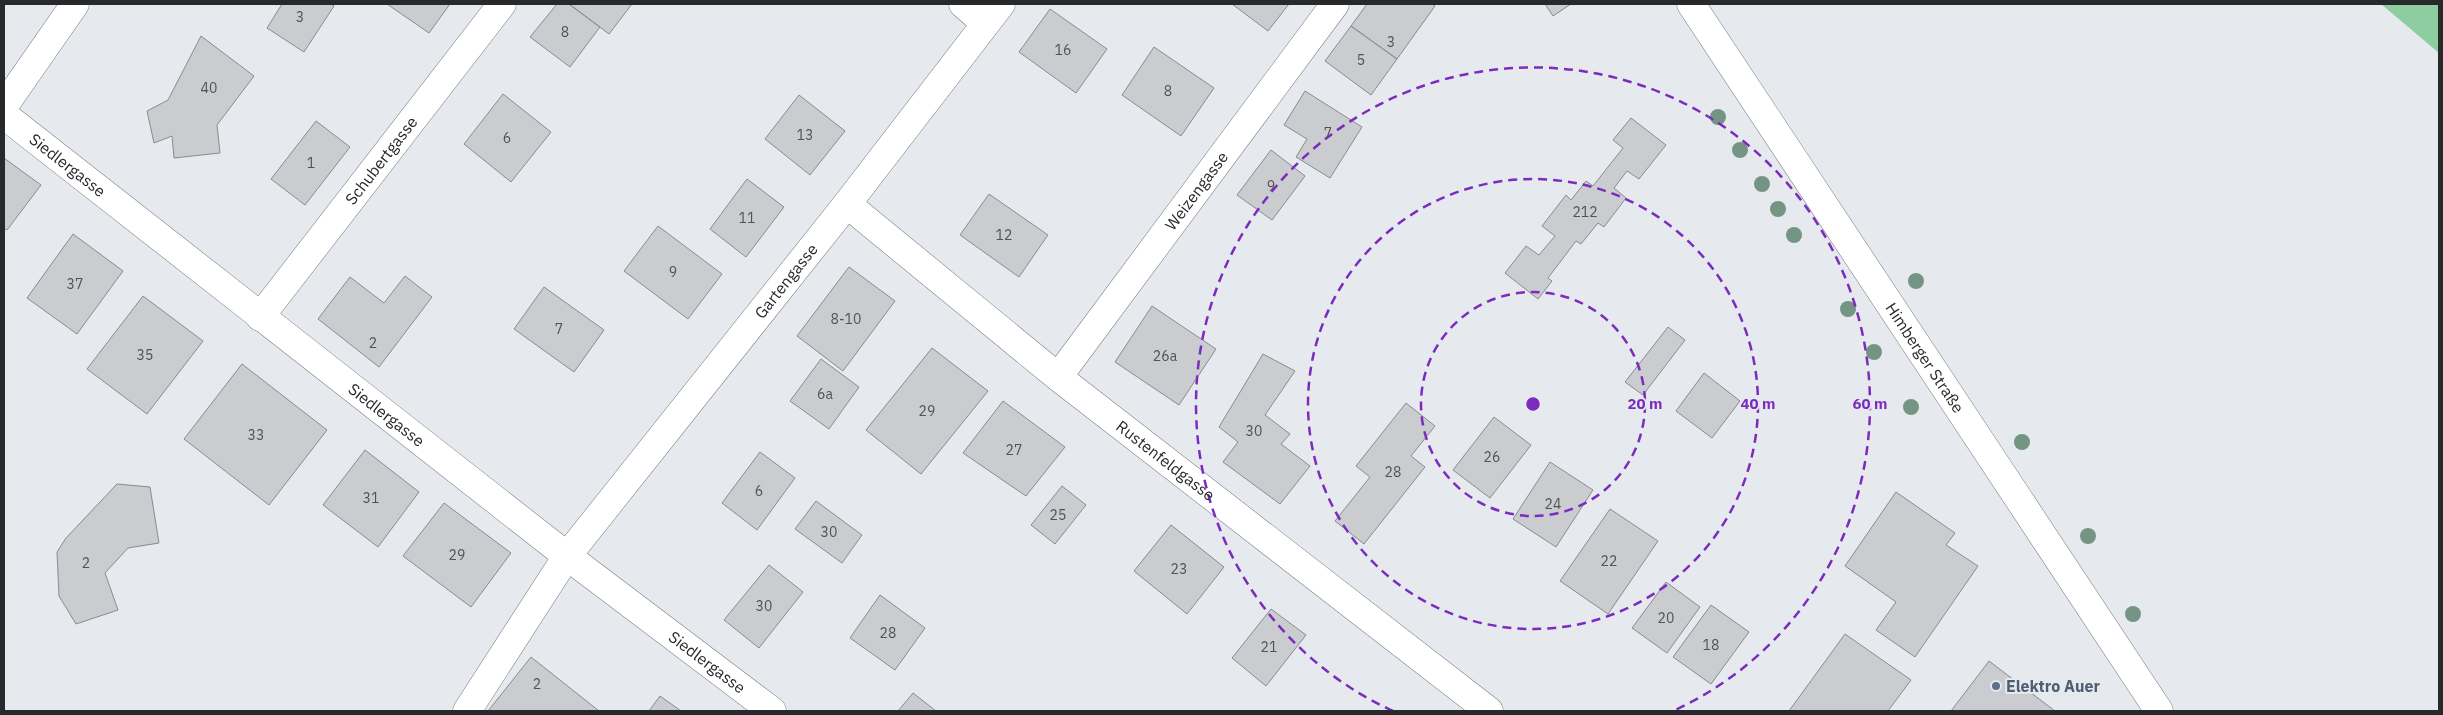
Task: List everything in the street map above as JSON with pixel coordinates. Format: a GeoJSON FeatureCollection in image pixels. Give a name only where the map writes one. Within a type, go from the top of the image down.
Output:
{"type":"FeatureCollection","features":[{"type":"Feature","properties":{"kind":"street"},"geometry":{"type":"LineString","coordinates":[[4,106],[75,4]]}},
{"type":"Feature","properties":{"kind":"street","name":"Schubertgasse"},"geometry":{"type":"LineString","coordinates":[[260,317],[502,4]]}},
{"type":"Feature","properties":{"kind":"street"},"geometry":{"type":"LineString","coordinates":[[963,4],[993,14]]}},
{"type":"Feature","properties":{"kind":"street","name":"Weizengasse"},"geometry":{"type":"LineString","coordinates":[[1058,378],[1335,4]]}},
{"type":"Feature","properties":{"kind":"street","name":"Himberger Straße"},"geometry":{"type":"LineString","coordinates":[[1691,4],[2159,711]]}},
{"type":"Feature","properties":{"kind":"street","name":"Gartengasse"},"geometry":{"type":"LineString","coordinates":[[467,711],[567,556],[847,204],[993,14]]}},
{"type":"Feature","properties":{"kind":"street","name":"Siedlergasse"},"geometry":{"type":"LineString","coordinates":[[4,115],[567,556],[772,711]]}},
{"type":"Feature","properties":{"kind":"street","name":"Rustenfeldgasse"},"geometry":{"type":"LineString","coordinates":[[847,204],[1058,378],[1489,711]]}},
{"type":"Feature","properties":{"kind":"green space"},"geometry":{"type":"Polygon","coordinates":[[[2381,4],[2439,4],[2439,53],[2381,4]]]}},
{"type":"Feature","properties":{"kind":"building"},"geometry":{"type":"Polygon","coordinates":[[[282,4],[331,4],[334,6],[304,52],[267,28],[282,4]]]}},
{"type":"Feature","properties":{"kind":"building"},"geometry":{"type":"Polygon","coordinates":[[[387,4],[450,4],[429,33],[387,4]]]}},
{"type":"Feature","properties":{"kind":"building"},"geometry":{"type":"Polygon","coordinates":[[[557,4],[569,4],[600,27],[570,67],[530,37],[557,4]]]}},
{"type":"Feature","properties":{"kind":"building"},"geometry":{"type":"Polygon","coordinates":[[[569,4],[632,4],[609,34],[569,4]]]}},
{"type":"Feature","properties":{"kind":"building"},"geometry":{"type":"Polygon","coordinates":[[[1232,4],[1289,4],[1268,31],[1232,4]]]}},
{"type":"Feature","properties":{"kind":"building"},"geometry":{"type":"Polygon","coordinates":[[[1367,4],[1432,4],[1435,6],[1397,59],[1351,26],[1367,4]]]}},
{"type":"Feature","properties":{"kind":"building"},"geometry":{"type":"Polygon","coordinates":[[[1545,4],[1571,4],[1553,16],[1545,4]]]}},
{"type":"Feature","properties":{"kind":"building"},"geometry":{"type":"Polygon","coordinates":[[[1050,9],[1107,49],[1076,93],[1019,52],[1050,9]]]}},
{"type":"Feature","properties":{"kind":"building"},"geometry":{"type":"Polygon","coordinates":[[[1351,26],[1397,59],[1371,95],[1325,61],[1351,26]]]}},
{"type":"Feature","properties":{"kind":"building"},"geometry":{"type":"Polygon","coordinates":[[[201,36],[254,76],[217,125],[220,153],[174,158],[172,136],[154,143],[147,111],[168,100],[201,36]]]}},
{"type":"Feature","properties":{"kind":"building"},"geometry":{"type":"Polygon","coordinates":[[[1154,47],[1214,88],[1181,136],[1122,95],[1154,47]]]}},
{"type":"Feature","properties":{"kind":"building"},"geometry":{"type":"Polygon","coordinates":[[[1305,91],[1362,127],[1330,178],[1296,157],[1307,139],[1284,125],[1305,91]]]}},
{"type":"Feature","properties":{"kind":"building"},"geometry":{"type":"Polygon","coordinates":[[[503,94],[551,132],[511,182],[464,144],[503,94]]]}},
{"type":"Feature","properties":{"kind":"building"},"geometry":{"type":"Polygon","coordinates":[[[799,95],[845,131],[810,175],[765,139],[799,95]]]}},
{"type":"Feature","properties":{"kind":"building"},"geometry":{"type":"Polygon","coordinates":[[[1631,118],[1666,145],[1639,179],[1627,171],[1614,188],[1626,198],[1604,227],[1598,223],[1581,244],[1576,241],[1548,278],[1552,281],[1538,299],[1505,273],[1526,246],[1539,255],[1555,236],[1542,226],[1566,195],[1571,200],[1586,181],[1593,186],[1623,148],[1613,140],[1631,118]]]}},
{"type":"Feature","properties":{"kind":"building"},"geometry":{"type":"Polygon","coordinates":[[[316,121],[350,147],[305,205],[271,179],[316,121]]]}},
{"type":"Feature","properties":{"kind":"building"},"geometry":{"type":"Polygon","coordinates":[[[1271,150],[1305,176],[1272,220],[1237,195],[1271,150]]]}},
{"type":"Feature","properties":{"kind":"building"},"geometry":{"type":"Polygon","coordinates":[[[4,158],[41,185],[7,230],[4,228],[4,158]]]}},
{"type":"Feature","properties":{"kind":"building"},"geometry":{"type":"Polygon","coordinates":[[[747,179],[784,207],[746,257],[710,229],[747,179]]]}},
{"type":"Feature","properties":{"kind":"building"},"geometry":{"type":"Polygon","coordinates":[[[989,194],[1048,235],[1019,277],[960,235],[989,194]]]}},
{"type":"Feature","properties":{"kind":"building"},"geometry":{"type":"Polygon","coordinates":[[[658,226],[722,274],[688,319],[624,271],[658,226]]]}},
{"type":"Feature","properties":{"kind":"building"},"geometry":{"type":"Polygon","coordinates":[[[73,234],[123,271],[77,334],[27,298],[73,234]]]}},
{"type":"Feature","properties":{"kind":"building"},"geometry":{"type":"Polygon","coordinates":[[[849,267],[895,301],[843,371],[797,336],[849,267]]]}},
{"type":"Feature","properties":{"kind":"building"},"geometry":{"type":"Polygon","coordinates":[[[405,276],[432,297],[379,367],[318,319],[350,277],[384,303],[405,276]]]}},
{"type":"Feature","properties":{"kind":"building"},"geometry":{"type":"Polygon","coordinates":[[[544,287],[604,330],[574,372],[514,329],[544,287]]]}},
{"type":"Feature","properties":{"kind":"building"},"geometry":{"type":"Polygon","coordinates":[[[143,296],[203,341],[147,414],[87,369],[143,296]]]}},
{"type":"Feature","properties":{"kind":"building"},"geometry":{"type":"Polygon","coordinates":[[[1152,306],[1216,349],[1179,405],[1115,362],[1152,306]]]}},
{"type":"Feature","properties":{"kind":"building"},"geometry":{"type":"Polygon","coordinates":[[[1668,327],[1685,340],[1643,395],[1625,382],[1668,327]]]}},
{"type":"Feature","properties":{"kind":"building"},"geometry":{"type":"Polygon","coordinates":[[[932,348],[988,391],[921,474],[866,430],[932,348]]]}},
{"type":"Feature","properties":{"kind":"building"},"geometry":{"type":"Polygon","coordinates":[[[1263,354],[1295,371],[1265,415],[1290,434],[1281,444],[1310,466],[1280,504],[1223,462],[1238,442],[1219,427],[1263,354]]]}},
{"type":"Feature","properties":{"kind":"building"},"geometry":{"type":"Polygon","coordinates":[[[821,359],[859,387],[829,429],[790,401],[821,359]]]}},
{"type":"Feature","properties":{"kind":"building"},"geometry":{"type":"Polygon","coordinates":[[[242,364],[327,430],[269,505],[184,439],[242,364]]]}},
{"type":"Feature","properties":{"kind":"building"},"geometry":{"type":"Polygon","coordinates":[[[1704,373],[1740,401],[1712,438],[1676,411],[1704,373]]]}},
{"type":"Feature","properties":{"kind":"building"},"geometry":{"type":"Polygon","coordinates":[[[1003,401],[1065,447],[1026,496],[963,453],[1003,401]]]}},
{"type":"Feature","properties":{"kind":"building"},"geometry":{"type":"Polygon","coordinates":[[[1406,403],[1435,426],[1411,456],[1425,467],[1364,544],[1335,521],[1370,477],[1356,466],[1406,403]]]}},
{"type":"Feature","properties":{"kind":"building"},"geometry":{"type":"Polygon","coordinates":[[[1494,417],[1531,445],[1490,498],[1453,470],[1494,417]]]}},
{"type":"Feature","properties":{"kind":"building"},"geometry":{"type":"Polygon","coordinates":[[[365,450],[419,492],[378,547],[323,505],[365,450]]]}},
{"type":"Feature","properties":{"kind":"building"},"geometry":{"type":"Polygon","coordinates":[[[760,452],[795,478],[757,530],[722,503],[760,452]]]}},
{"type":"Feature","properties":{"kind":"building"},"geometry":{"type":"Polygon","coordinates":[[[1550,462],[1593,490],[1556,547],[1513,519],[1550,462]]]}},
{"type":"Feature","properties":{"kind":"building"},"geometry":{"type":"Polygon","coordinates":[[[117,484],[150,487],[159,543],[128,548],[105,573],[118,610],[76,624],[59,596],[57,552],[66,538],[117,484]]]}},
{"type":"Feature","properties":{"kind":"building"},"geometry":{"type":"Polygon","coordinates":[[[1062,486],[1086,505],[1055,544],[1031,525],[1062,486]]]}},
{"type":"Feature","properties":{"kind":"building"},"geometry":{"type":"Polygon","coordinates":[[[1896,492],[1955,533],[1946,545],[1978,566],[1915,657],[1876,630],[1896,602],[1845,566],[1896,492]]]}},
{"type":"Feature","properties":{"kind":"building"},"geometry":{"type":"Polygon","coordinates":[[[816,501],[862,535],[842,563],[795,529],[816,501]]]}},
{"type":"Feature","properties":{"kind":"building"},"geometry":{"type":"Polygon","coordinates":[[[444,503],[511,553],[471,607],[403,556],[444,503]]]}},
{"type":"Feature","properties":{"kind":"building"},"geometry":{"type":"Polygon","coordinates":[[[1610,509],[1658,541],[1608,614],[1560,581],[1610,509]]]}},
{"type":"Feature","properties":{"kind":"building"},"geometry":{"type":"Polygon","coordinates":[[[1171,525],[1224,567],[1187,614],[1134,571],[1171,525]]]}},
{"type":"Feature","properties":{"kind":"building"},"geometry":{"type":"Polygon","coordinates":[[[769,565],[803,592],[759,648],[724,620],[769,565]]]}},
{"type":"Feature","properties":{"kind":"building"},"geometry":{"type":"Polygon","coordinates":[[[1666,582],[1700,607],[1667,653],[1632,628],[1666,582]]]}},
{"type":"Feature","properties":{"kind":"building"},"geometry":{"type":"Polygon","coordinates":[[[880,595],[925,628],[895,670],[850,638],[880,595]]]}},
{"type":"Feature","properties":{"kind":"building"},"geometry":{"type":"Polygon","coordinates":[[[1711,605],[1749,632],[1711,684],[1673,657],[1711,605]]]}},
{"type":"Feature","properties":{"kind":"building"},"geometry":{"type":"Polygon","coordinates":[[[1271,609],[1306,635],[1266,686],[1232,658],[1271,609]]]}},
{"type":"Feature","properties":{"kind":"building"},"geometry":{"type":"Polygon","coordinates":[[[1845,634],[1911,680],[1888,711],[1789,711],[1845,634]]]}},
{"type":"Feature","properties":{"kind":"building"},"geometry":{"type":"Polygon","coordinates":[[[531,657],[599,711],[488,711],[531,657]]]}},
{"type":"Feature","properties":{"kind":"building","name":"Elektro Auer"},"geometry":{"type":"Polygon","coordinates":[[[1989,661],[2055,711],[1951,711],[1989,661]]]}},
{"type":"Feature","properties":{"kind":"building"},"geometry":{"type":"Polygon","coordinates":[[[913,693],[936,711],[898,711],[913,693]]]}},
{"type":"Feature","properties":{"kind":"building"},"geometry":{"type":"Polygon","coordinates":[[[660,696],[681,711],[649,711],[660,696]]]}},
{"type":"Feature","properties":{"kind":"place","name":"Elektro Auer"},"geometry":{"type":"Point","coordinates":[1996,686]}}]}
